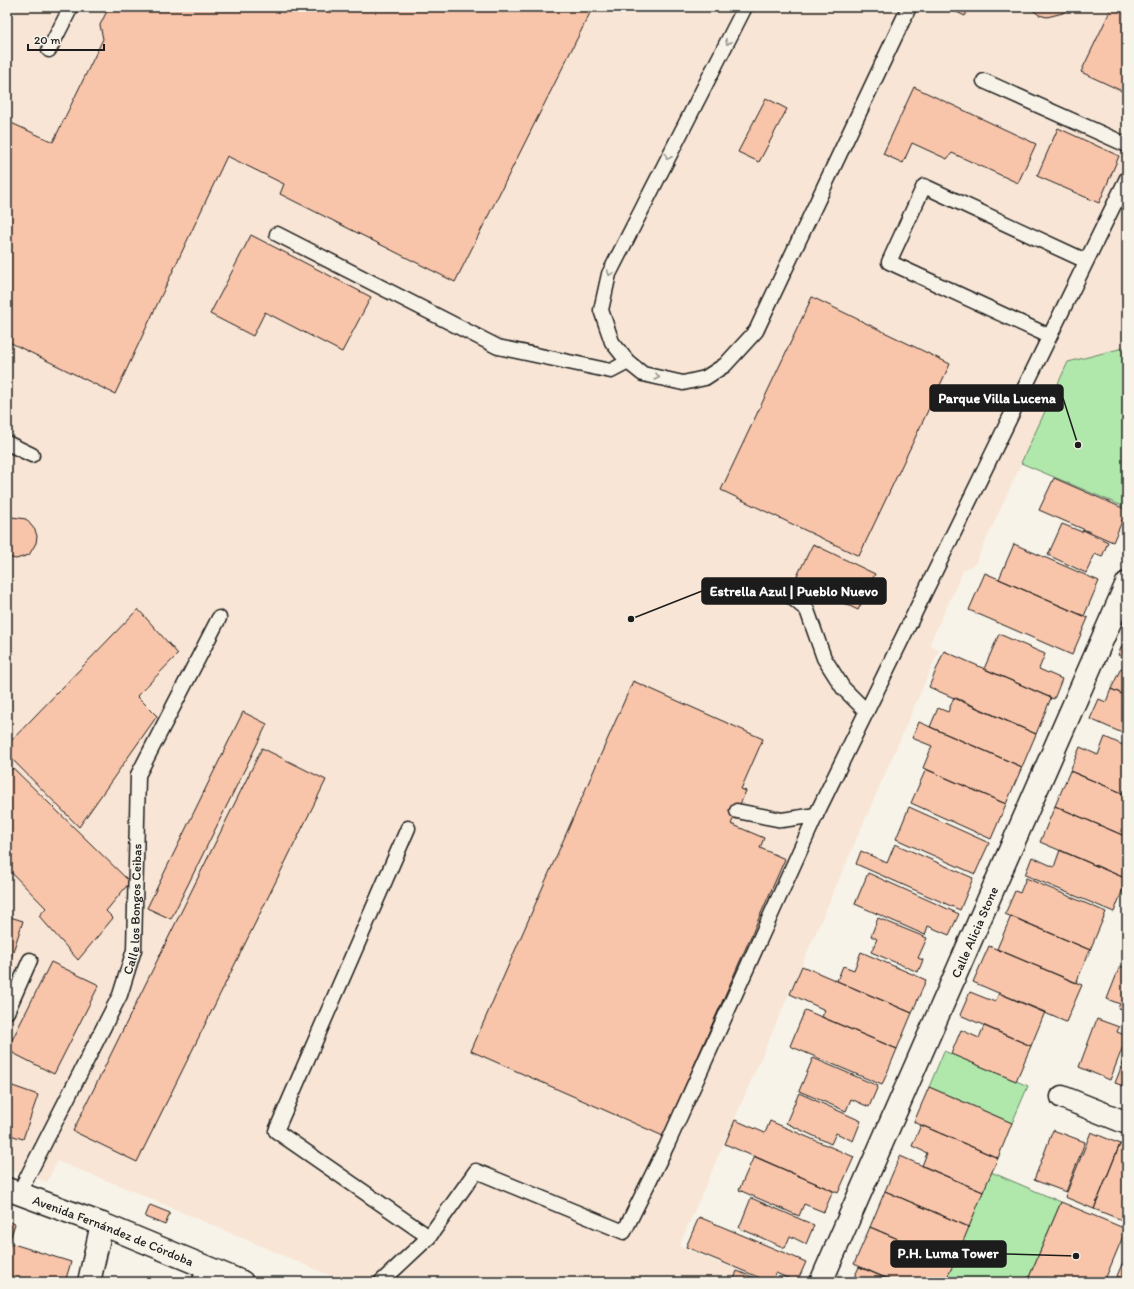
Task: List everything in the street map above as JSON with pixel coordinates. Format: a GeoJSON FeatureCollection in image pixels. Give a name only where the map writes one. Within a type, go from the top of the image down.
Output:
{"type":"FeatureCollection","features":[{"type":"Feature","properties":{"kind":"street","name":"Calle Alicia Stone"},"geometry":{"type":"LineString","coordinates":[[821,1282],[1127,583]]}},
{"type":"Feature","properties":{"kind":"street"},"geometry":{"type":"LineString","coordinates":[[1062,1097],[1127,1123]]}},
{"type":"Feature","properties":{"kind":"street","name":"Avenida Fernández de Córdoba"},"geometry":{"type":"LineString","coordinates":[[13,1191],[102,1224],[202,1274],[242,1282]]}},
{"type":"Feature","properties":{"kind":"street"},"geometry":{"type":"LineString","coordinates":[[89,1282],[102,1224]]}},
{"type":"Feature","properties":{"kind":"lane"},"geometry":{"type":"LineString","coordinates":[[49,50],[71,7]]}},
{"type":"Feature","properties":{"kind":"lane"},"geometry":{"type":"LineString","coordinates":[[745,7],[609,274],[602,310],[612,342],[628,362],[643,374],[683,384],[705,378],[725,365],[756,331],[909,7]]}},
{"type":"Feature","properties":{"kind":"lane"},"geometry":{"type":"LineString","coordinates":[[984,81],[1127,145]]}},
{"type":"Feature","properties":{"kind":"lane"},"geometry":{"type":"LineString","coordinates":[[381,1282],[429,1237],[476,1171],[624,1232],[667,1146],[816,815],[1127,178]]}},
{"type":"Feature","properties":{"kind":"lane"},"geometry":{"type":"LineString","coordinates":[[1049,336],[889,262],[924,186],[1086,261]]}},
{"type":"Feature","properties":{"kind":"lane"},"geometry":{"type":"LineString","coordinates":[[277,234],[498,346],[610,371],[628,362]]}},
{"type":"Feature","properties":{"kind":"lane"},"geometry":{"type":"LineString","coordinates":[[7,443],[32,455]]}},
{"type":"Feature","properties":{"kind":"lane"},"geometry":{"type":"LineString","coordinates":[[778,586],[807,610],[824,658],[843,688],[866,711]]}},
{"type":"Feature","properties":{"kind":"lane","name":"Calle los Bongos Ceibas"},"geometry":{"type":"LineString","coordinates":[[13,1191],[120,995],[134,950],[138,775],[219,618]]}},
{"type":"Feature","properties":{"kind":"lane"},"geometry":{"type":"LineString","coordinates":[[737,811],[782,820],[816,815]]}},
{"type":"Feature","properties":{"kind":"lane"},"geometry":{"type":"LineString","coordinates":[[408,828],[276,1131],[429,1237]]}},
{"type":"Feature","properties":{"kind":"lane"},"geometry":{"type":"LineString","coordinates":[[7,1012],[30,960]]}},
{"type":"Feature","properties":{"kind":"shaded area"},"geometry":{"type":"Polygon","coordinates":[[[18,7],[1127,7],[1127,347],[1068,362],[975,564],[964,569],[929,645],[939,650],[679,1246],[765,1282],[345,1282],[128,1189],[57,1161],[47,1182],[7,1169],[7,25],[18,7]]]}},
{"type":"Feature","properties":{"kind":"green space"},"geometry":{"type":"Polygon","coordinates":[[[1127,347],[1127,508],[1021,463],[1068,362],[1127,347]]]}},
{"type":"Feature","properties":{"kind":"green space"},"geometry":{"type":"Polygon","coordinates":[[[944,1051],[1028,1086],[1012,1123],[929,1087],[944,1051]]]}},
{"type":"Feature","properties":{"kind":"green space"},"geometry":{"type":"Polygon","coordinates":[[[991,1172],[1061,1202],[1027,1282],[945,1282],[991,1172]]]}},
{"type":"Feature","properties":{"kind":"building"},"geometry":{"type":"Polygon","coordinates":[[[109,7],[593,7],[455,282],[280,194],[284,184],[227,156],[115,394],[7,341],[7,121],[53,142],[103,39],[100,25],[109,7]]]}},
{"type":"Feature","properties":{"kind":"building"},"geometry":{"type":"Polygon","coordinates":[[[946,7],[969,7],[965,16],[946,7]]]}},
{"type":"Feature","properties":{"kind":"building"},"geometry":{"type":"Polygon","coordinates":[[[1029,7],[1069,7],[1063,13],[1047,17],[1039,15],[1029,7]]]}},
{"type":"Feature","properties":{"kind":"building"},"geometry":{"type":"Polygon","coordinates":[[[1112,7],[1127,7],[1127,86],[1124,92],[1081,72],[1112,7]]]}},
{"type":"Feature","properties":{"kind":"building"},"geometry":{"type":"Polygon","coordinates":[[[914,87],[1036,144],[1018,183],[952,153],[947,159],[912,143],[903,163],[883,154],[914,87]]]}},
{"type":"Feature","properties":{"kind":"building"},"geometry":{"type":"Polygon","coordinates":[[[766,98],[787,109],[759,162],[738,152],[766,98]]]}},
{"type":"Feature","properties":{"kind":"building"},"geometry":{"type":"Polygon","coordinates":[[[1058,128],[1119,156],[1099,203],[1037,176],[1058,128]]]}},
{"type":"Feature","properties":{"kind":"building"},"geometry":{"type":"Polygon","coordinates":[[[251,235],[371,297],[342,352],[265,312],[253,336],[210,314],[251,235]]]}},
{"type":"Feature","properties":{"kind":"building"},"geometry":{"type":"Polygon","coordinates":[[[812,297],[950,364],[859,556],[721,490],[812,297]]]}},
{"type":"Feature","properties":{"kind":"building"},"geometry":{"type":"Polygon","coordinates":[[[1054,478],[1127,510],[1113,542],[1039,510],[1054,478]]]}},
{"type":"Feature","properties":{"kind":"building"},"geometry":{"type":"Polygon","coordinates":[[[12,517],[26,519],[35,530],[37,536],[36,543],[29,555],[16,559],[7,557],[7,519],[12,517]]]}},
{"type":"Feature","properties":{"kind":"building"},"geometry":{"type":"Polygon","coordinates":[[[1062,524],[1082,532],[1083,530],[1108,542],[1102,557],[1095,554],[1086,573],[1048,555],[1062,524]]]}},
{"type":"Feature","properties":{"kind":"building"},"geometry":{"type":"Polygon","coordinates":[[[813,544],[875,574],[858,610],[795,580],[813,544]]]}},
{"type":"Feature","properties":{"kind":"building"},"geometry":{"type":"Polygon","coordinates":[[[1014,544],[1099,581],[1084,616],[999,579],[1014,544]]]}},
{"type":"Feature","properties":{"kind":"building"},"geometry":{"type":"Polygon","coordinates":[[[985,573],[1088,618],[1072,655],[969,610],[985,573]]]}},
{"type":"Feature","properties":{"kind":"building"},"geometry":{"type":"Polygon","coordinates":[[[138,609],[178,654],[137,696],[157,716],[79,827],[7,754],[7,745],[138,609]]]}},
{"type":"Feature","properties":{"kind":"building"},"geometry":{"type":"Polygon","coordinates":[[[999,634],[1045,654],[1039,669],[1062,679],[1054,699],[984,669],[999,634]]]}},
{"type":"Feature","properties":{"kind":"building"},"geometry":{"type":"Polygon","coordinates":[[[1127,634],[1127,659],[1118,655],[1127,634]]]}},
{"type":"Feature","properties":{"kind":"building"},"geometry":{"type":"Polygon","coordinates":[[[944,651],[1051,698],[1036,734],[929,687],[944,651]]]}},
{"type":"Feature","properties":{"kind":"building"},"geometry":{"type":"Polygon","coordinates":[[[1121,668],[1127,671],[1127,696],[1111,689],[1121,668]]]}},
{"type":"Feature","properties":{"kind":"building"},"geometry":{"type":"Polygon","coordinates":[[[633,681],[763,739],[741,789],[746,791],[731,824],[764,838],[760,848],[785,859],[663,1136],[471,1051],[633,681]]]}},
{"type":"Feature","properties":{"kind":"building"},"geometry":{"type":"Polygon","coordinates":[[[1111,689],[1127,696],[1127,735],[1090,719],[1099,699],[1106,702],[1111,689]]]}},
{"type":"Feature","properties":{"kind":"building"},"geometry":{"type":"Polygon","coordinates":[[[954,697],[1036,734],[1022,767],[930,727],[938,708],[948,712],[954,697]]]}},
{"type":"Feature","properties":{"kind":"building"},"geometry":{"type":"Polygon","coordinates":[[[243,712],[267,724],[171,919],[147,908],[243,712]]]}},
{"type":"Feature","properties":{"kind":"building"},"geometry":{"type":"Polygon","coordinates":[[[919,722],[1022,767],[1006,804],[923,768],[932,746],[912,738],[919,722]]]}},
{"type":"Feature","properties":{"kind":"building"},"geometry":{"type":"Polygon","coordinates":[[[1105,737],[1127,747],[1127,795],[1070,771],[1080,747],[1098,755],[1105,737]]]}},
{"type":"Feature","properties":{"kind":"building"},"geometry":{"type":"Polygon","coordinates":[[[262,748],[326,780],[137,1162],[73,1131],[262,748]]]}},
{"type":"Feature","properties":{"kind":"building"},"geometry":{"type":"Polygon","coordinates":[[[13,768],[130,882],[106,911],[113,918],[78,960],[39,916],[46,908],[7,868],[7,774],[13,768]]]}},
{"type":"Feature","properties":{"kind":"building"},"geometry":{"type":"Polygon","coordinates":[[[926,769],[1006,804],[991,839],[911,803],[926,769]]]}},
{"type":"Feature","properties":{"kind":"building"},"geometry":{"type":"Polygon","coordinates":[[[1070,771],[1127,795],[1127,837],[1055,806],[1070,771]]]}},
{"type":"Feature","properties":{"kind":"building"},"geometry":{"type":"Polygon","coordinates":[[[1055,806],[1127,837],[1127,879],[1040,842],[1055,806]]]}},
{"type":"Feature","properties":{"kind":"building"},"geometry":{"type":"Polygon","coordinates":[[[909,807],[989,843],[975,874],[896,839],[909,807]]]}},
{"type":"Feature","properties":{"kind":"building"},"geometry":{"type":"Polygon","coordinates":[[[895,844],[973,878],[960,910],[856,864],[861,851],[887,863],[895,844]]]}},
{"type":"Feature","properties":{"kind":"building"},"geometry":{"type":"Polygon","coordinates":[[[1060,850],[1127,879],[1127,890],[1123,889],[1114,912],[1025,875],[1032,857],[1054,867],[1060,850]]]}},
{"type":"Feature","properties":{"kind":"building"},"geometry":{"type":"Polygon","coordinates":[[[868,873],[959,914],[949,935],[928,926],[925,935],[855,904],[868,873]]]}},
{"type":"Feature","properties":{"kind":"building"},"geometry":{"type":"Polygon","coordinates":[[[1026,878],[1106,912],[1090,950],[1005,914],[1015,891],[1020,893],[1026,878]]]}},
{"type":"Feature","properties":{"kind":"building"},"geometry":{"type":"Polygon","coordinates":[[[7,916],[23,921],[7,970],[7,916]]]}},
{"type":"Feature","properties":{"kind":"building"},"geometry":{"type":"Polygon","coordinates":[[[1011,916],[1090,950],[1076,983],[997,949],[1011,916]]]}},
{"type":"Feature","properties":{"kind":"building"},"geometry":{"type":"Polygon","coordinates":[[[878,918],[927,938],[918,958],[923,960],[918,972],[871,952],[877,939],[871,936],[878,918]]]}},
{"type":"Feature","properties":{"kind":"building"},"geometry":{"type":"Polygon","coordinates":[[[989,946],[1082,985],[1066,1022],[973,982],[989,946]]]}},
{"type":"Feature","properties":{"kind":"building"},"geometry":{"type":"Polygon","coordinates":[[[861,952],[926,980],[912,1013],[837,981],[843,966],[854,970],[861,952]]]}},
{"type":"Feature","properties":{"kind":"building"},"geometry":{"type":"Polygon","coordinates":[[[51,962],[99,985],[54,1074],[7,1050],[51,962]]]}},
{"type":"Feature","properties":{"kind":"building"},"geometry":{"type":"Polygon","coordinates":[[[802,966],[912,1013],[897,1049],[822,1017],[825,1010],[790,994],[802,966]]]}},
{"type":"Feature","properties":{"kind":"building"},"geometry":{"type":"Polygon","coordinates":[[[1120,966],[1127,969],[1127,1011],[1118,1008],[1120,1004],[1107,999],[1120,966]]]}},
{"type":"Feature","properties":{"kind":"building"},"geometry":{"type":"Polygon","coordinates":[[[970,992],[995,1002],[999,993],[1045,1012],[1031,1046],[960,1015],[970,992]]]}},
{"type":"Feature","properties":{"kind":"building"},"geometry":{"type":"Polygon","coordinates":[[[805,1010],[897,1049],[882,1085],[790,1046],[805,1010]]]}},
{"type":"Feature","properties":{"kind":"building"},"geometry":{"type":"Polygon","coordinates":[[[1097,1019],[1119,1027],[1117,1032],[1127,1036],[1110,1080],[1079,1067],[1097,1019]]]}},
{"type":"Feature","properties":{"kind":"building"},"geometry":{"type":"Polygon","coordinates":[[[984,1026],[1031,1046],[1016,1081],[951,1054],[961,1030],[979,1038],[984,1026]]]}},
{"type":"Feature","properties":{"kind":"building"},"geometry":{"type":"Polygon","coordinates":[[[1127,1053],[1127,1087],[1115,1083],[1127,1053]]]}},
{"type":"Feature","properties":{"kind":"building"},"geometry":{"type":"Polygon","coordinates":[[[813,1058],[878,1086],[869,1107],[851,1099],[846,1111],[799,1091],[813,1058]]]}},
{"type":"Feature","properties":{"kind":"building"},"geometry":{"type":"Polygon","coordinates":[[[7,1084],[38,1095],[23,1139],[7,1134],[7,1084]]]}},
{"type":"Feature","properties":{"kind":"building"},"geometry":{"type":"Polygon","coordinates":[[[929,1087],[1012,1123],[998,1158],[914,1122],[929,1087]]]}},
{"type":"Feature","properties":{"kind":"building"},"geometry":{"type":"Polygon","coordinates":[[[799,1093],[861,1121],[853,1141],[836,1133],[831,1144],[786,1123],[799,1093]]]}},
{"type":"Feature","properties":{"kind":"building"},"geometry":{"type":"Polygon","coordinates":[[[735,1120],[765,1133],[770,1121],[854,1157],[838,1193],[725,1144],[735,1120]]]}},
{"type":"Feature","properties":{"kind":"building"},"geometry":{"type":"Polygon","coordinates":[[[921,1125],[998,1158],[983,1192],[922,1166],[927,1153],[912,1146],[921,1125]]]}},
{"type":"Feature","properties":{"kind":"building"},"geometry":{"type":"Polygon","coordinates":[[[1053,1130],[1085,1142],[1066,1192],[1034,1180],[1053,1130]]]}},
{"type":"Feature","properties":{"kind":"building"},"geometry":{"type":"Polygon","coordinates":[[[1091,1132],[1120,1144],[1094,1209],[1065,1197],[1091,1132]]]}},
{"type":"Feature","properties":{"kind":"building"},"geometry":{"type":"Polygon","coordinates":[[[1120,1144],[1127,1147],[1127,1209],[1122,1220],[1094,1209],[1120,1144]]]}},
{"type":"Feature","properties":{"kind":"building"},"geometry":{"type":"Polygon","coordinates":[[[754,1156],[833,1191],[824,1212],[804,1204],[799,1216],[739,1190],[754,1156]]]}},
{"type":"Feature","properties":{"kind":"building"},"geometry":{"type":"Polygon","coordinates":[[[900,1156],[983,1192],[969,1227],[885,1191],[900,1156]]]}},
{"type":"Feature","properties":{"kind":"building"},"geometry":{"type":"Polygon","coordinates":[[[885,1191],[969,1227],[954,1263],[870,1227],[885,1191]]]}},
{"type":"Feature","properties":{"kind":"building"},"geometry":{"type":"Polygon","coordinates":[[[751,1198],[814,1225],[806,1244],[790,1236],[785,1248],[739,1228],[751,1198]]]}},
{"type":"Feature","properties":{"kind":"building"},"geometry":{"type":"Polygon","coordinates":[[[1061,1202],[1126,1229],[1104,1282],[1027,1282],[1061,1202]]]}},
{"type":"Feature","properties":{"kind":"building"},"geometry":{"type":"Polygon","coordinates":[[[150,1205],[170,1213],[165,1225],[145,1217],[150,1205]]]}},
{"type":"Feature","properties":{"kind":"building"},"geometry":{"type":"Polygon","coordinates":[[[699,1217],[806,1262],[797,1282],[776,1273],[772,1282],[770,1282],[686,1247],[699,1217]]]}},
{"type":"Feature","properties":{"kind":"building"},"geometry":{"type":"Polygon","coordinates":[[[7,1221],[15,1224],[7,1248],[7,1221]]]}},
{"type":"Feature","properties":{"kind":"building"},"geometry":{"type":"Polygon","coordinates":[[[870,1227],[954,1263],[945,1282],[895,1282],[854,1264],[870,1227]]]}},
{"type":"Feature","properties":{"kind":"building"},"geometry":{"type":"Polygon","coordinates":[[[10,1243],[71,1262],[65,1282],[7,1282],[7,1254],[10,1243]]]}},
{"type":"Feature","properties":{"kind":"building"},"geometry":{"type":"Polygon","coordinates":[[[1127,1252],[1127,1282],[1120,1282],[1121,1278],[1117,1276],[1127,1252]]]}},
{"type":"Feature","properties":{"kind":"building"},"geometry":{"type":"Polygon","coordinates":[[[859,1267],[895,1282],[852,1282],[859,1267]]]}},
{"type":"Feature","properties":{"kind":"building"},"geometry":{"type":"Polygon","coordinates":[[[737,1271],[765,1282],[733,1282],[737,1271]]]}},
{"type":"Feature","properties":{"kind":"place","name":"Parque Villa Lucena"},"geometry":{"type":"Point","coordinates":[1078,445]}},
{"type":"Feature","properties":{"kind":"place","name":"Estrella Azul | Pueblo Nuevo"},"geometry":{"type":"Point","coordinates":[631,619]}},
{"type":"Feature","properties":{"kind":"place","name":"P.H. Luma Tower"},"geometry":{"type":"Point","coordinates":[1076,1256]}}]}
